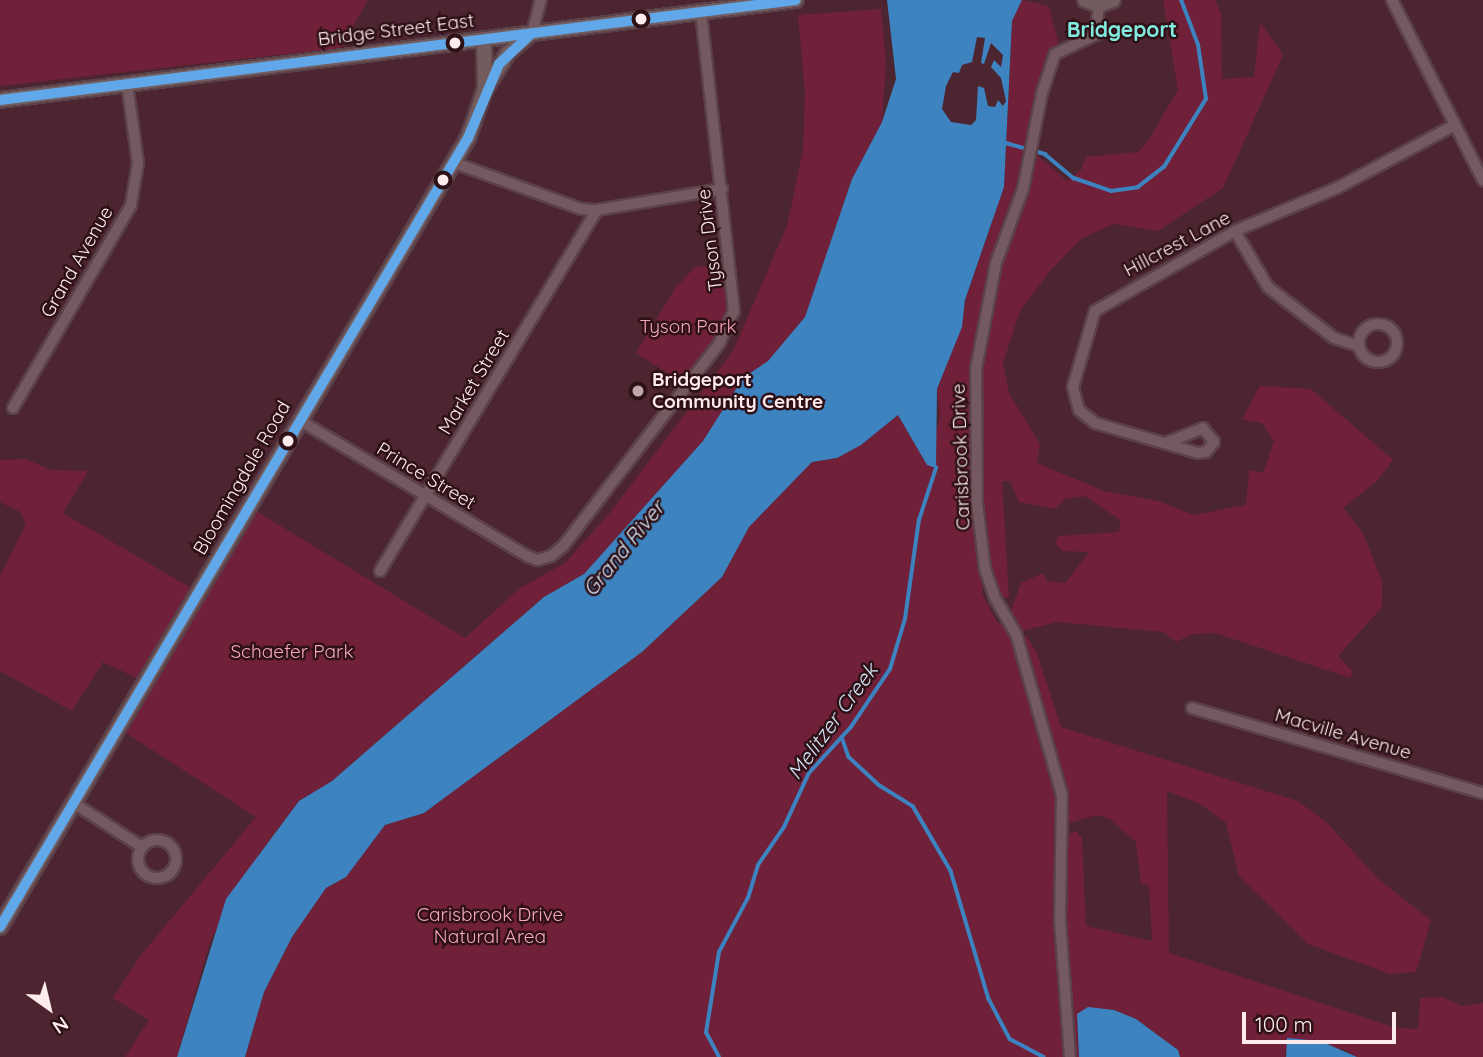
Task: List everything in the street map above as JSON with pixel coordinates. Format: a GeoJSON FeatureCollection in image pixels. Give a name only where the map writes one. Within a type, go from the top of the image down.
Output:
{"type":"FeatureCollection","features":[{"type":"Feature","properties":{"kind":"main road","name":"Bridge Street East"},"geometry":{"type":"LineString","coordinates":[[0,100],[796,0]]}},
{"type":"Feature","properties":{"kind":"main road"},"geometry":{"type":"LineString","coordinates":[[1092,2],[1114,0]]}},
{"type":"Feature","properties":{"kind":"main road"},"geometry":{"type":"LineString","coordinates":[[485,89],[508,53],[532,33]]}},
{"type":"Feature","properties":{"kind":"main road","name":"Bloomingdale Road"},"geometry":{"type":"LineString","coordinates":[[0,927],[75,804],[481,109],[485,89],[484,39]]}},
{"type":"Feature","properties":{"kind":"street"},"geometry":{"type":"LineString","coordinates":[[532,33],[541,0]]}},
{"type":"Feature","properties":{"kind":"street"},"geometry":{"type":"LineString","coordinates":[[1392,0],[1483,180]]}},
{"type":"Feature","properties":{"kind":"street","name":"Carisbrook Drive"},"geometry":{"type":"LineString","coordinates":[[1070,1057],[1060,920],[1062,795],[1016,634],[995,598],[985,569],[977,503],[976,369],[996,263],[1036,143],[1042,93],[1055,54],[1095,35],[1092,2]]}},
{"type":"Feature","properties":{"kind":"street","name":"Tyson Drive"},"geometry":{"type":"LineString","coordinates":[[537,560],[551,556],[564,545],[719,344],[734,312],[701,12]]}},
{"type":"Feature","properties":{"kind":"street","name":"Grand Avenue"},"geometry":{"type":"LineString","coordinates":[[13,408],[131,205],[138,163],[127,83]]}},
{"type":"Feature","properties":{"kind":"street","name":"Hillcrest Lane"},"geometry":{"type":"LineString","coordinates":[[1166,443],[1095,423],[1079,410],[1073,387],[1089,320],[1102,305],[1235,231],[1337,188],[1455,125]]}},
{"type":"Feature","properties":{"kind":"street"},"geometry":{"type":"LineString","coordinates":[[452,162],[580,209],[597,210],[722,189]]}},
{"type":"Feature","properties":{"kind":"street","name":"Market Street"},"geometry":{"type":"LineString","coordinates":[[380,571],[597,210]]}},
{"type":"Feature","properties":{"kind":"street"},"geometry":{"type":"LineString","coordinates":[[1235,231],[1268,287],[1334,338],[1359,346],[1370,361],[1381,363],[1396,352],[1397,339],[1390,328],[1371,325],[1361,333],[1359,346]]}},
{"type":"Feature","properties":{"kind":"street","name":"Prince Street"},"geometry":{"type":"LineString","coordinates":[[299,420],[537,560]]}},
{"type":"Feature","properties":{"kind":"street","name":"Macville Avenue"},"geometry":{"type":"LineString","coordinates":[[1192,708],[1483,793]]}},
{"type":"Feature","properties":{"kind":"street"},"geometry":{"type":"LineString","coordinates":[[75,804],[142,847]]}},
{"type":"Feature","properties":{"kind":"green space"},"geometry":{"type":"Polygon","coordinates":[[[0,0],[368,0],[341,48],[0,86],[0,0]]]}},
{"type":"Feature","properties":{"kind":"green space","name":"Carisbrook Drive Natural Area"},"geometry":{"type":"Polygon","coordinates":[[[1022,0],[1049,6],[1059,46],[1042,78],[1023,178],[996,248],[972,362],[970,468],[983,596],[997,622],[1027,637],[1037,653],[1061,727],[1298,801],[1327,823],[1379,880],[1431,920],[1416,972],[1390,974],[1308,944],[1239,876],[1226,823],[1200,804],[1167,791],[1169,953],[1396,1028],[1418,1029],[1420,998],[1443,997],[1462,1006],[1483,1003],[1483,1057],[1357,1057],[1343,1049],[1284,1052],[1286,1057],[1180,1057],[1178,1050],[1136,1019],[1077,1015],[1079,1057],[245,1057],[264,992],[292,937],[326,888],[346,877],[385,825],[424,813],[642,652],[722,577],[749,527],[812,462],[837,458],[861,445],[898,415],[927,465],[940,417],[937,389],[962,327],[965,301],[1004,187],[1012,21],[1022,0]],[[1097,815],[1058,826],[1057,839],[1076,831],[1082,838],[1086,926],[1152,941],[1149,885],[1141,884],[1136,842],[1110,819],[1097,815]]]}},
{"type":"Feature","properties":{"kind":"green space"},"geometry":{"type":"Polygon","coordinates":[[[1163,0],[1215,0],[1221,13],[1222,79],[1254,77],[1260,22],[1283,55],[1223,188],[1158,231],[1114,224],[1082,238],[1051,270],[1020,311],[1003,363],[1009,393],[1040,444],[1037,463],[1104,491],[1158,501],[1194,515],[1246,505],[1249,470],[1263,473],[1274,441],[1262,423],[1242,419],[1260,386],[1311,389],[1393,460],[1377,481],[1343,508],[1363,533],[1382,581],[1382,607],[1338,656],[1352,671],[1351,678],[1215,633],[1193,634],[1176,642],[1163,632],[1058,622],[1021,631],[1011,611],[1021,583],[1043,573],[1047,581],[1065,583],[1089,552],[1062,551],[1055,543],[1058,536],[1119,532],[1120,520],[1085,496],[1065,499],[1055,509],[1019,502],[1010,481],[1002,481],[1009,597],[1002,598],[989,562],[981,504],[979,374],[1002,254],[1037,155],[1067,181],[1081,170],[1086,157],[1138,152],[1149,139],[1178,90],[1163,0]]]}},
{"type":"Feature","properties":{"kind":"green space","name":"Schaefer Park"},"geometry":{"type":"Polygon","coordinates":[[[881,9],[886,62],[882,122],[852,179],[805,317],[768,361],[743,378],[703,441],[584,574],[544,597],[332,781],[299,801],[260,853],[210,941],[177,1057],[125,1057],[149,1020],[113,998],[141,955],[256,817],[126,733],[256,511],[465,638],[520,588],[565,563],[608,515],[733,351],[787,226],[803,150],[805,93],[798,15],[881,9]]]}},
{"type":"Feature","properties":{"kind":"green space","name":"Tyson Park"},"geometry":{"type":"Polygon","coordinates":[[[726,264],[732,308],[715,343],[683,383],[636,353],[676,287],[695,267],[726,264]]]}},
{"type":"Feature","properties":{"kind":"green space"},"geometry":{"type":"Polygon","coordinates":[[[25,459],[51,470],[88,471],[63,513],[196,591],[143,681],[103,662],[72,711],[0,671],[0,576],[26,524],[20,512],[0,502],[0,460],[25,459]]]}},
{"type":"Feature","properties":{"kind":"water","name":"Grand River"},"geometry":{"type":"Polygon","coordinates":[[[887,0],[1022,0],[1012,21],[1004,187],[965,300],[962,327],[937,389],[936,468],[927,465],[898,415],[861,445],[837,458],[812,462],[749,527],[722,577],[642,652],[424,813],[385,825],[346,877],[326,888],[292,937],[264,992],[245,1057],[177,1057],[226,899],[299,801],[332,781],[544,597],[584,574],[703,441],[743,378],[768,361],[805,317],[852,179],[882,122],[896,79],[887,0]],[[977,37],[972,62],[962,65],[959,73],[953,72],[946,86],[942,109],[951,122],[971,125],[976,120],[978,86],[984,88],[988,106],[995,107],[998,100],[1003,106],[1006,101],[1001,78],[991,67],[994,60],[1001,67],[1003,55],[991,43],[984,64],[981,63],[985,38],[977,37]]]}},
{"type":"Feature","properties":{"kind":"water"},"geometry":{"type":"Polygon","coordinates":[[[1088,1007],[1114,1010],[1136,1019],[1178,1050],[1180,1057],[1079,1057],[1077,1014],[1088,1007]]]}},
{"type":"Feature","properties":{"kind":"water"},"geometry":{"type":"Polygon","coordinates":[[[1287,1038],[1320,1041],[1357,1057],[1286,1057],[1287,1038]]]}},
{"type":"Feature","properties":{"kind":"waterway"},"geometry":{"type":"LineString","coordinates":[[1006,143],[1045,154],[1074,178],[1111,191],[1138,187],[1164,167],[1206,99],[1198,45],[1181,0]]}},
{"type":"Feature","properties":{"kind":"waterway","name":"Melitzer Creek"},"geometry":{"type":"LineString","coordinates":[[719,1057],[706,1033],[719,952],[748,898],[758,865],[784,827],[809,773],[851,727],[890,669],[905,619],[919,520],[936,468]]}},
{"type":"Feature","properties":{"kind":"waterway"},"geometry":{"type":"LineString","coordinates":[[842,737],[849,757],[879,785],[913,806],[951,871],[989,999],[1010,1039],[1044,1057]]}},
{"type":"Feature","properties":{"kind":"transit line"},"geometry":{"type":"LineString","coordinates":[[0,100],[796,0]]}},
{"type":"Feature","properties":{"kind":"transit line"},"geometry":{"type":"LineString","coordinates":[[0,927],[468,138],[499,64],[532,33]]}},
{"type":"Feature","properties":{"kind":"place","name":"Bridgeport Community Centre"},"geometry":{"type":"Point","coordinates":[638,391]}},
{"type":"Feature","properties":{"kind":"district","name":"Bridgeport"},"geometry":{"type":"Point","coordinates":[1122,29]}}]}
